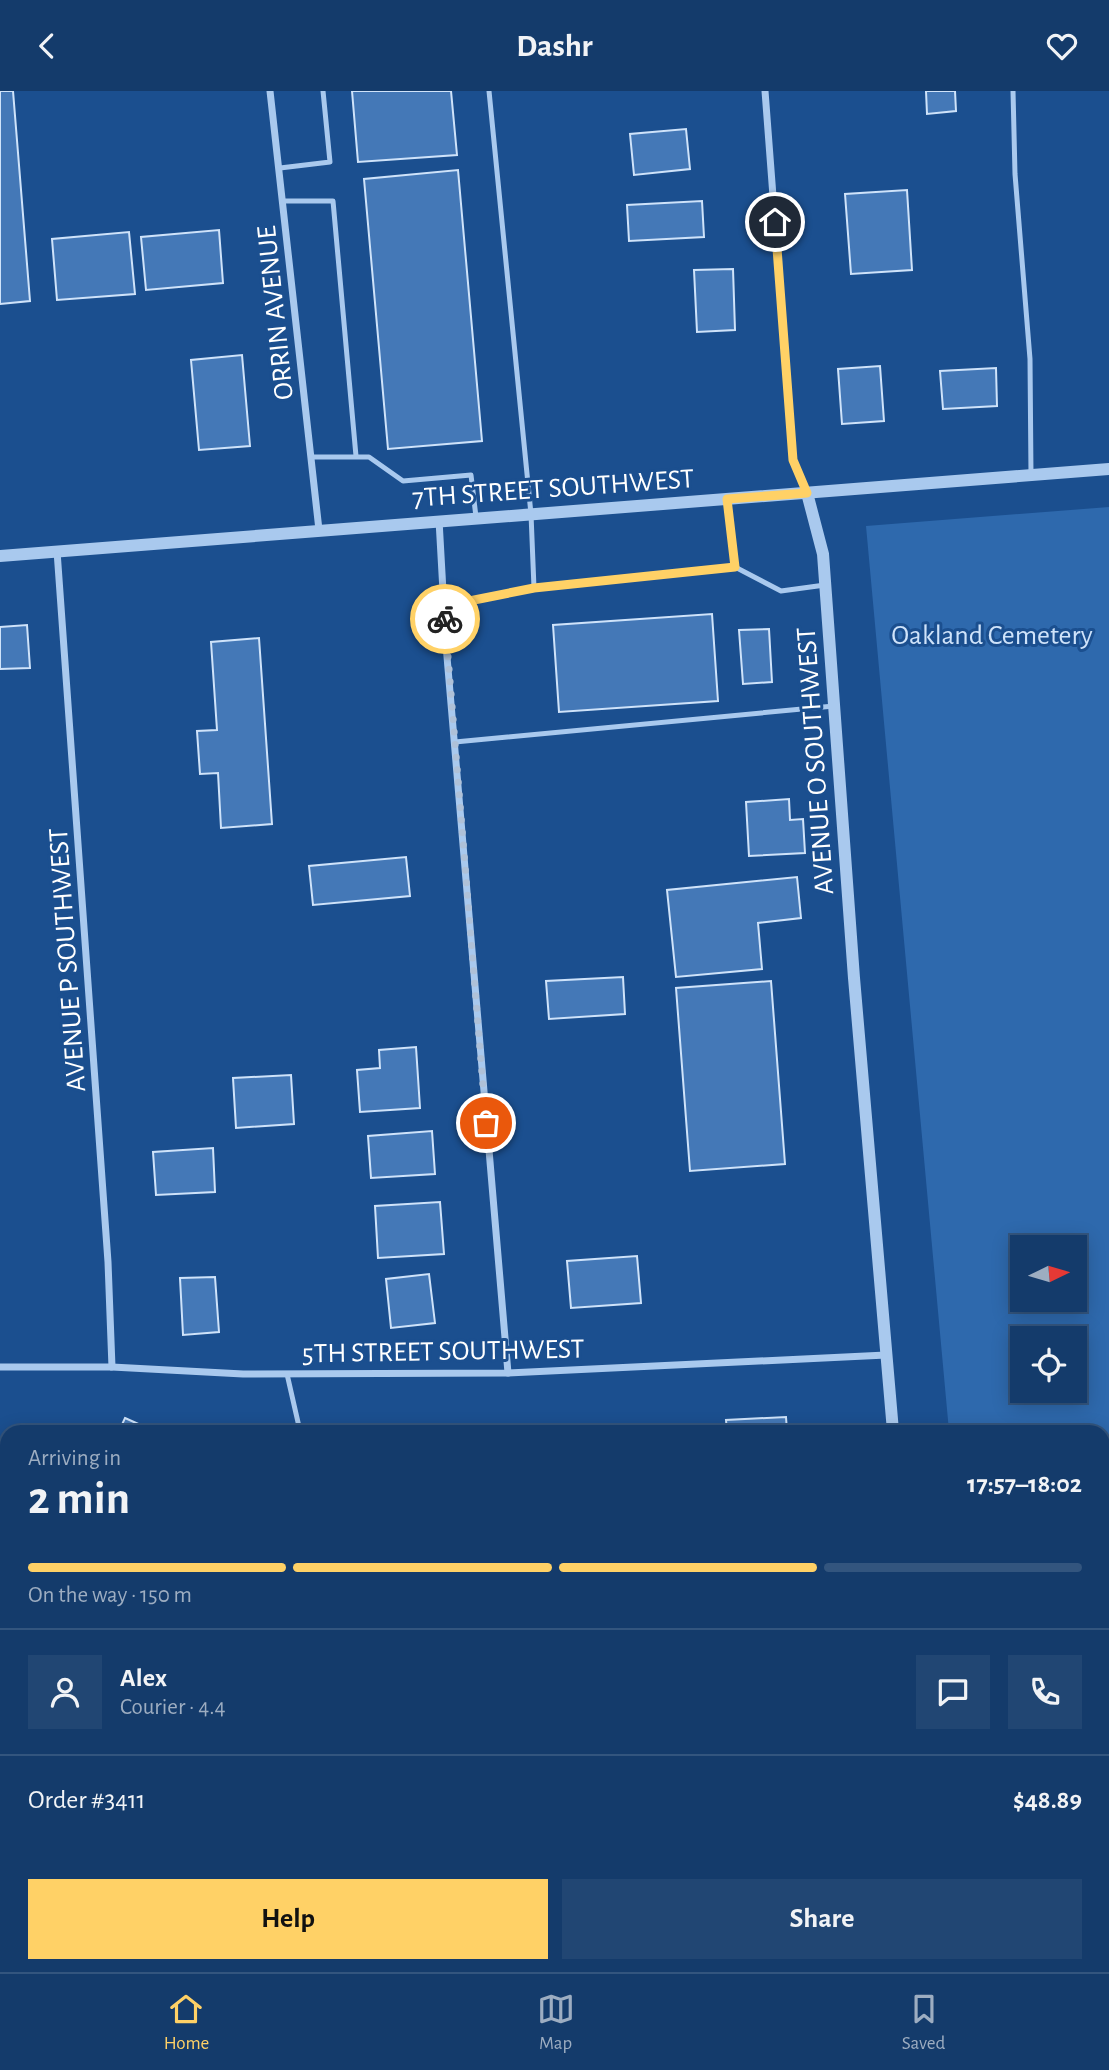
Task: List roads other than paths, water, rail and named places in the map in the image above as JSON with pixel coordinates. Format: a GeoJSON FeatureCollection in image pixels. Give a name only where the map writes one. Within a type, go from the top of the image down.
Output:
{"type":"FeatureCollection","features":[{"type":"Feature","properties":{"kind":"street","name":"ORRIN AVENUE"},"geometry":{"type":"LineString","coordinates":[[270,91],[319,530]]}},
{"type":"Feature","properties":{"kind":"street","name":"AVENUE O SOUTHWEST"},"geometry":{"type":"LineString","coordinates":[[765,91],[793,460],[807,493],[823,554],[892,1425]]}},
{"type":"Feature","properties":{"kind":"street","name":"7TH STREET SOUTHWEST"},"geometry":{"type":"LineString","coordinates":[[0,556],[1109,469]]}},
{"type":"Feature","properties":{"kind":"street"},"geometry":{"type":"LineString","coordinates":[[439,520],[508,1373]]}},
{"type":"Feature","properties":{"kind":"street","name":"AVENUE P SOUTHWEST"},"geometry":{"type":"LineString","coordinates":[[57,550],[107,1248],[112,1367]]}},
{"type":"Feature","properties":{"kind":"street","name":"5TH STREET SOUTHWEST"},"geometry":{"type":"LineString","coordinates":[[0,1367],[112,1367],[287,1374],[508,1373],[886,1355]]}},
{"type":"Feature","properties":{"kind":"lane"},"geometry":{"type":"LineString","coordinates":[[280,168],[330,162],[323,91]]}},
{"type":"Feature","properties":{"kind":"lane"},"geometry":{"type":"LineString","coordinates":[[489,91],[531,514],[534,588]]}},
{"type":"Feature","properties":{"kind":"lane"},"geometry":{"type":"LineString","coordinates":[[1013,91],[1016,174],[1030,359],[1031,475]]}},
{"type":"Feature","properties":{"kind":"lane"},"geometry":{"type":"LineString","coordinates":[[284,201],[333,201],[356,456]]}},
{"type":"Feature","properties":{"kind":"lane"},"geometry":{"type":"LineString","coordinates":[[311,457],[369,457],[403,481],[471,475],[476,517]]}},
{"type":"Feature","properties":{"kind":"lane"},"geometry":{"type":"LineString","coordinates":[[727,499],[735,567]]}},
{"type":"Feature","properties":{"kind":"lane"},"geometry":{"type":"LineString","coordinates":[[444,606],[534,588],[735,567],[781,591],[825,585]]}},
{"type":"Feature","properties":{"kind":"lane"},"geometry":{"type":"LineString","coordinates":[[455,742],[834,706]]}},
{"type":"Feature","properties":{"kind":"lane"},"geometry":{"type":"LineString","coordinates":[[287,1374],[299,1425]]}},
{"type":"Feature","properties":{"kind":"park label","name":"Oakland Cemetery"},"geometry":{"type":"Point","coordinates":[992,634]}}]}
